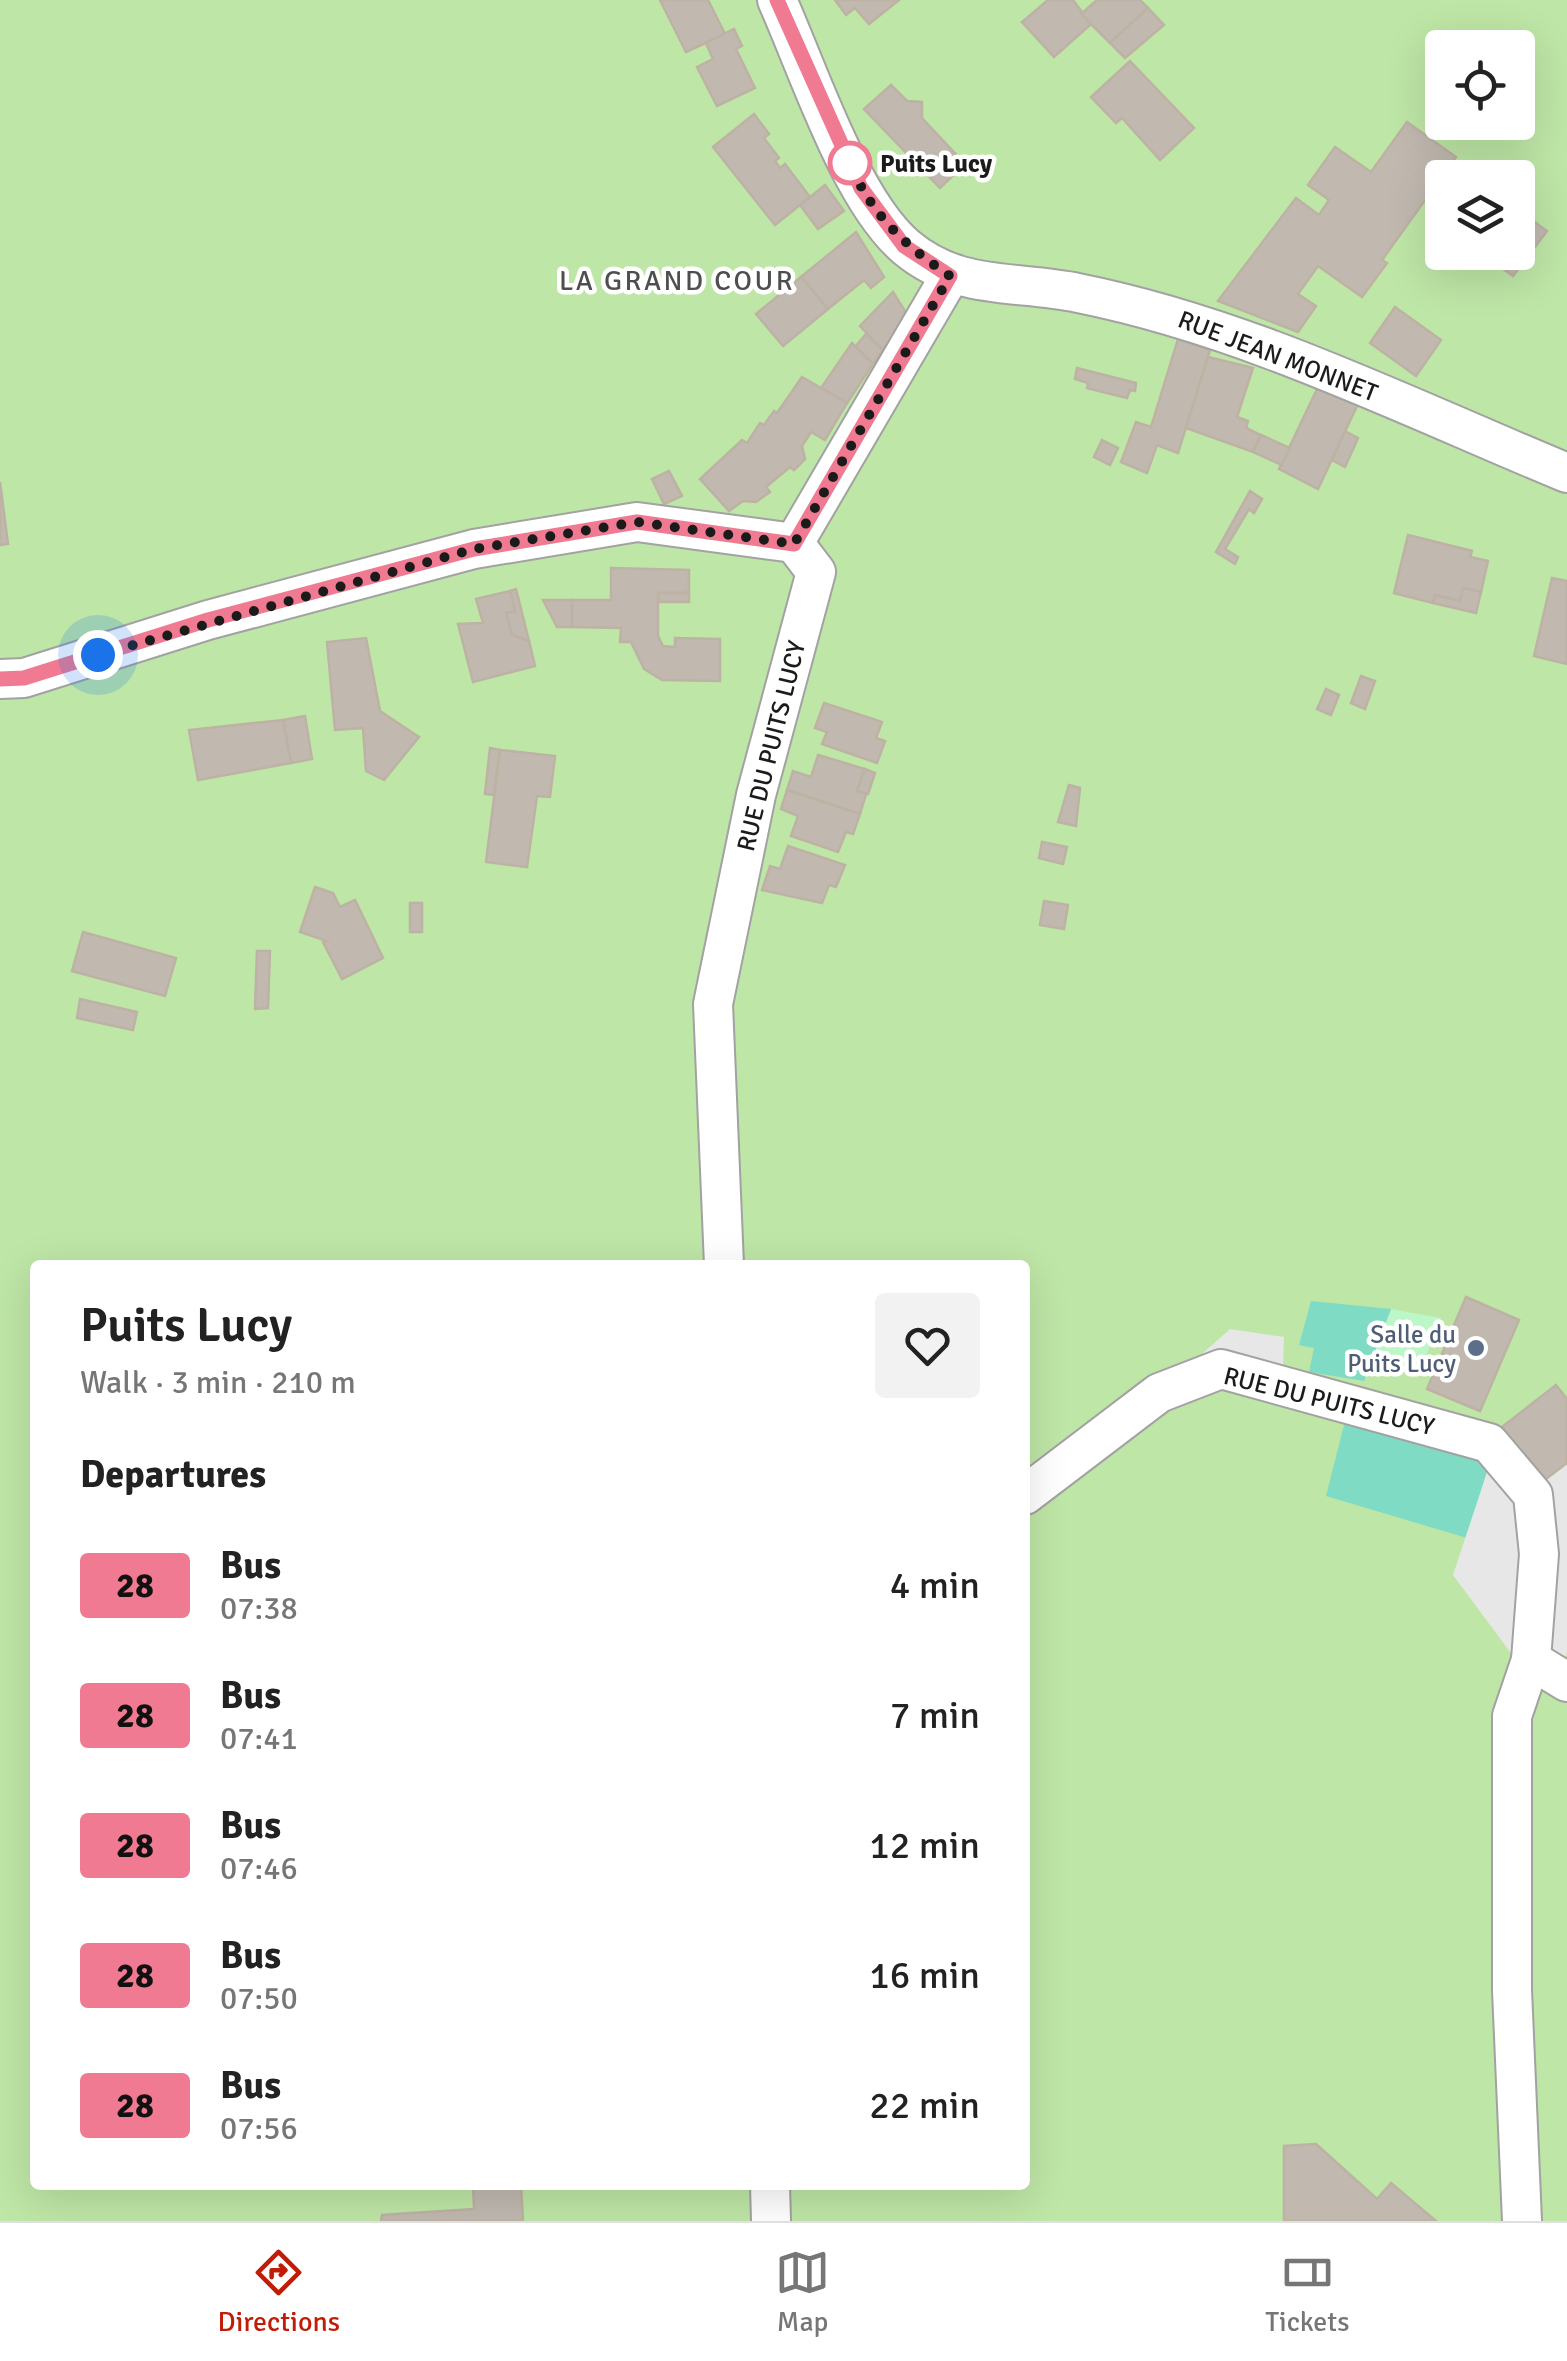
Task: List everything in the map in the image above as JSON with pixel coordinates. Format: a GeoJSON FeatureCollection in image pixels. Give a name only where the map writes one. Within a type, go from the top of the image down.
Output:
{"type":"FeatureCollection","features":[{"type":"Feature","properties":{"kind":"street","name":"RUE JEAN MONNET"},"geometry":{"type":"LineString","coordinates":[[777,0],[861,188],[904,246],[950,276],[1076,292],[1202,322],[1567,473]]}},
{"type":"Feature","properties":{"kind":"street"},"geometry":{"type":"LineString","coordinates":[[0,679],[24,678],[208,620],[474,549],[637,522],[794,544],[950,276]]}},
{"type":"Feature","properties":{"kind":"street","name":"RUE DU PUITS LUCY"},"geometry":{"type":"LineString","coordinates":[[724,1260],[713,1004],[756,795],[816,572],[794,544]]}},
{"type":"Feature","properties":{"kind":"street","name":"RUE DU PUITS LUCY"},"geometry":{"type":"LineString","coordinates":[[1030,1491],[1159,1393],[1222,1368],[1489,1443],[1533,1495],[1540,1554],[1530,1660]]}},
{"type":"Feature","properties":{"kind":"street"},"geometry":{"type":"LineString","coordinates":[[1522,2221],[1512,1990],[1512,1716],[1530,1660],[1567,1682]]}},
{"type":"Feature","properties":{"kind":"street"},"geometry":{"type":"LineString","coordinates":[[770,2190],[771,2221]]}},
{"type":"Feature","properties":{"kind":"green space"},"geometry":{"type":"Polygon","coordinates":[[[0,0],[1567,0],[1567,2221],[0,2221],[0,0]]]}},
{"type":"Feature","properties":{"kind":"green space"},"geometry":{"type":"Polygon","coordinates":[[[1311,1301],[1391,1309],[1364,1381],[1309,1372],[1314,1348],[1299,1345],[1311,1301]]]}},
{"type":"Feature","properties":{"kind":"green space"},"geometry":{"type":"Polygon","coordinates":[[[1391,1309],[1441,1318],[1420,1371],[1374,1350],[1391,1309]]]}},
{"type":"Feature","properties":{"kind":"green space"},"geometry":{"type":"Polygon","coordinates":[[[1345,1421],[1477,1457],[1488,1468],[1467,1538],[1326,1496],[1345,1421]]]}},
{"type":"Feature","properties":{"kind":"shaded area"},"geometry":{"type":"Polygon","coordinates":[[[1230,1329],[1284,1337],[1283,1367],[1203,1353],[1230,1329]]]}},
{"type":"Feature","properties":{"kind":"shaded area"},"geometry":{"type":"Polygon","coordinates":[[[1502,1427],[1542,1482],[1567,1463],[1567,1653],[1556,1679],[1533,1683],[1453,1575],[1502,1427]]]}},
{"type":"Feature","properties":{"kind":"building"},"geometry":{"type":"Polygon","coordinates":[[[660,0],[708,0],[725,34],[686,52],[660,0]]]}},
{"type":"Feature","properties":{"kind":"building"},"geometry":{"type":"Polygon","coordinates":[[[835,0],[899,0],[869,24],[855,8],[846,15],[835,0]]]}},
{"type":"Feature","properties":{"kind":"building"},"geometry":{"type":"Polygon","coordinates":[[[1048,0],[1073,0],[1091,24],[1054,57],[1022,22],[1048,0]]]}},
{"type":"Feature","properties":{"kind":"building"},"geometry":{"type":"Polygon","coordinates":[[[1097,0],[1140,0],[1148,8],[1110,43],[1081,14],[1097,0]]]}},
{"type":"Feature","properties":{"kind":"building"},"geometry":{"type":"Polygon","coordinates":[[[1148,8],[1164,25],[1125,58],[1110,43],[1148,8]]]}},
{"type":"Feature","properties":{"kind":"building"},"geometry":{"type":"Polygon","coordinates":[[[734,29],[742,46],[736,49],[755,88],[717,106],[697,67],[713,59],[706,43],[734,29]]]}},
{"type":"Feature","properties":{"kind":"building"},"geometry":{"type":"Polygon","coordinates":[[[1130,61],[1194,128],[1160,160],[1122,118],[1116,123],[1091,97],[1130,61]]]}},
{"type":"Feature","properties":{"kind":"building"},"geometry":{"type":"Polygon","coordinates":[[[891,85],[907,101],[922,102],[922,118],[965,164],[940,188],[864,109],[891,85]]]}},
{"type":"Feature","properties":{"kind":"building"},"geometry":{"type":"Polygon","coordinates":[[[754,114],[769,134],[764,138],[779,158],[775,161],[780,168],[785,164],[810,197],[775,225],[713,147],[754,114]]]}},
{"type":"Feature","properties":{"kind":"building"},"geometry":{"type":"Polygon","coordinates":[[[1407,122],[1425,135],[1425,140],[1432,140],[1456,157],[1425,160],[1425,200],[1382,260],[1387,263],[1362,297],[1318,266],[1298,294],[1316,306],[1298,332],[1218,301],[1296,198],[1319,215],[1329,200],[1308,185],[1335,147],[1371,172],[1407,122]]]}},
{"type":"Feature","properties":{"kind":"building"},"geometry":{"type":"Polygon","coordinates":[[[825,185],[844,211],[818,229],[800,205],[825,185]]]}},
{"type":"Feature","properties":{"kind":"building"},"geometry":{"type":"Polygon","coordinates":[[[1535,222],[1547,231],[1535,247],[1535,222]]]}},
{"type":"Feature","properties":{"kind":"building"},"geometry":{"type":"Polygon","coordinates":[[[856,232],[884,277],[871,288],[864,280],[828,309],[801,277],[856,232]]]}},
{"type":"Feature","properties":{"kind":"building"},"geometry":{"type":"Polygon","coordinates":[[[801,277],[828,309],[783,346],[756,314],[801,277]]]}},
{"type":"Feature","properties":{"kind":"building"},"geometry":{"type":"Polygon","coordinates":[[[893,292],[908,316],[883,350],[860,326],[893,292]]]}},
{"type":"Feature","properties":{"kind":"building"},"geometry":{"type":"Polygon","coordinates":[[[1395,307],[1441,340],[1416,376],[1370,343],[1395,307]]]}},
{"type":"Feature","properties":{"kind":"building"},"geometry":{"type":"Polygon","coordinates":[[[866,334],[883,350],[873,364],[855,347],[866,334]]]}},
{"type":"Feature","properties":{"kind":"building"},"geometry":{"type":"Polygon","coordinates":[[[1178,339],[1210,350],[1178,453],[1157,445],[1147,473],[1121,462],[1136,422],[1151,427],[1178,339]]]}},
{"type":"Feature","properties":{"kind":"building"},"geometry":{"type":"Polygon","coordinates":[[[852,343],[873,364],[847,403],[821,388],[852,343]]]}},
{"type":"Feature","properties":{"kind":"building"},"geometry":{"type":"Polygon","coordinates":[[[1208,357],[1253,368],[1237,417],[1248,421],[1246,428],[1261,435],[1253,452],[1186,428],[1208,357]]]}},
{"type":"Feature","properties":{"kind":"building"},"geometry":{"type":"Polygon","coordinates":[[[1077,368],[1136,383],[1135,391],[1130,390],[1127,398],[1087,388],[1088,383],[1075,379],[1077,368]]]}},
{"type":"Feature","properties":{"kind":"building"},"geometry":{"type":"Polygon","coordinates":[[[802,377],[847,403],[825,440],[811,432],[802,446],[805,459],[766,487],[770,492],[756,502],[743,501],[729,511],[700,479],[742,440],[747,443],[774,411],[777,413],[802,377]]]}},
{"type":"Feature","properties":{"kind":"building"},"geometry":{"type":"Polygon","coordinates":[[[1318,387],[1358,404],[1318,489],[1279,469],[1318,387]]]}},
{"type":"Feature","properties":{"kind":"building"},"geometry":{"type":"Polygon","coordinates":[[[1345,431],[1358,438],[1345,467],[1332,460],[1345,431]]]}},
{"type":"Feature","properties":{"kind":"building"},"geometry":{"type":"Polygon","coordinates":[[[1261,435],[1290,448],[1282,465],[1253,452],[1261,435]]]}},
{"type":"Feature","properties":{"kind":"building"},"geometry":{"type":"Polygon","coordinates":[[[1102,440],[1118,448],[1110,465],[1094,457],[1102,440]]]}},
{"type":"Feature","properties":{"kind":"building"},"geometry":{"type":"Polygon","coordinates":[[[669,471],[682,496],[664,504],[652,479],[669,471]]]}},
{"type":"Feature","properties":{"kind":"building"},"geometry":{"type":"Polygon","coordinates":[[[0,482],[8,544],[0,545],[0,482]]]}},
{"type":"Feature","properties":{"kind":"building"},"geometry":{"type":"Polygon","coordinates":[[[1250,491],[1262,499],[1254,513],[1249,509],[1225,549],[1238,557],[1235,564],[1216,552],[1250,491]]]}},
{"type":"Feature","properties":{"kind":"building"},"geometry":{"type":"Polygon","coordinates":[[[1408,535],[1472,551],[1470,557],[1488,561],[1481,592],[1463,588],[1460,601],[1435,595],[1433,603],[1394,593],[1408,535]]]}},
{"type":"Feature","properties":{"kind":"building"},"geometry":{"type":"Polygon","coordinates":[[[611,568],[689,570],[689,593],[658,593],[658,636],[663,646],[675,647],[675,638],[720,639],[720,681],[662,680],[644,669],[631,642],[620,642],[621,628],[572,627],[572,600],[611,600],[611,568]]]}},
{"type":"Feature","properties":{"kind":"building"},"geometry":{"type":"Polygon","coordinates":[[[1552,578],[1567,581],[1567,664],[1534,656],[1552,578]]]}},
{"type":"Feature","properties":{"kind":"building"},"geometry":{"type":"Polygon","coordinates":[[[1463,588],[1481,592],[1476,613],[1433,603],[1435,595],[1460,601],[1463,588]]]}},
{"type":"Feature","properties":{"kind":"building"},"geometry":{"type":"Polygon","coordinates":[[[516,589],[529,641],[512,635],[506,613],[515,611],[510,591],[516,589]]]}},
{"type":"Feature","properties":{"kind":"building"},"geometry":{"type":"Polygon","coordinates":[[[510,591],[515,611],[506,613],[512,635],[529,641],[535,666],[473,682],[458,624],[483,623],[476,599],[510,591]]]}},
{"type":"Feature","properties":{"kind":"building"},"geometry":{"type":"Polygon","coordinates":[[[658,593],[689,593],[689,602],[659,602],[658,593]]]}},
{"type":"Feature","properties":{"kind":"building"},"geometry":{"type":"Polygon","coordinates":[[[543,600],[572,600],[572,627],[557,627],[543,600]]]}},
{"type":"Feature","properties":{"kind":"building"},"geometry":{"type":"Polygon","coordinates":[[[366,638],[380,711],[419,737],[384,780],[366,771],[363,728],[335,730],[327,642],[366,638]]]}},
{"type":"Feature","properties":{"kind":"building"},"geometry":{"type":"Polygon","coordinates":[[[1361,676],[1375,681],[1365,709],[1351,703],[1361,676]]]}},
{"type":"Feature","properties":{"kind":"building"},"geometry":{"type":"Polygon","coordinates":[[[1326,689],[1339,695],[1331,715],[1317,709],[1326,689]]]}},
{"type":"Feature","properties":{"kind":"building"},"geometry":{"type":"Polygon","coordinates":[[[824,703],[882,722],[876,738],[885,741],[877,763],[822,744],[827,732],[815,728],[824,703]]]}},
{"type":"Feature","properties":{"kind":"building"},"geometry":{"type":"Polygon","coordinates":[[[305,716],[312,759],[291,763],[283,720],[305,716]]]}},
{"type":"Feature","properties":{"kind":"building"},"geometry":{"type":"Polygon","coordinates":[[[283,720],[291,763],[198,780],[189,730],[283,720]]]}},
{"type":"Feature","properties":{"kind":"building"},"geometry":{"type":"Polygon","coordinates":[[[490,748],[500,750],[494,795],[485,794],[490,748]]]}},
{"type":"Feature","properties":{"kind":"building"},"geometry":{"type":"Polygon","coordinates":[[[500,750],[555,756],[550,797],[537,796],[527,867],[486,862],[500,750]]]}},
{"type":"Feature","properties":{"kind":"building"},"geometry":{"type":"Polygon","coordinates":[[[818,755],[865,769],[857,791],[866,794],[860,814],[787,790],[793,771],[811,777],[818,755]]]}},
{"type":"Feature","properties":{"kind":"building"},"geometry":{"type":"Polygon","coordinates":[[[865,769],[875,773],[868,794],[857,791],[865,769]]]}},
{"type":"Feature","properties":{"kind":"building"},"geometry":{"type":"Polygon","coordinates":[[[1069,785],[1080,788],[1076,826],[1058,822],[1069,785]]]}},
{"type":"Feature","properties":{"kind":"building"},"geometry":{"type":"Polygon","coordinates":[[[787,790],[860,814],[853,834],[846,832],[838,852],[791,836],[798,816],[781,809],[787,790]]]}},
{"type":"Feature","properties":{"kind":"building"},"geometry":{"type":"Polygon","coordinates":[[[1042,842],[1067,847],[1063,864],[1039,858],[1042,842]]]}},
{"type":"Feature","properties":{"kind":"building"},"geometry":{"type":"Polygon","coordinates":[[[788,846],[845,865],[836,887],[829,885],[822,903],[762,890],[770,866],[780,869],[788,846]]]}},
{"type":"Feature","properties":{"kind":"building"},"geometry":{"type":"Polygon","coordinates":[[[315,887],[333,893],[340,907],[355,900],[383,958],[342,979],[323,942],[327,941],[300,932],[315,887]]]}},
{"type":"Feature","properties":{"kind":"building"},"geometry":{"type":"Polygon","coordinates":[[[1044,901],[1068,905],[1064,929],[1040,925],[1044,901]]]}},
{"type":"Feature","properties":{"kind":"building"},"geometry":{"type":"Polygon","coordinates":[[[410,903],[422,903],[422,932],[410,932],[410,903]]]}},
{"type":"Feature","properties":{"kind":"building"},"geometry":{"type":"Polygon","coordinates":[[[83,932],[176,958],[165,996],[72,971],[83,932]]]}},
{"type":"Feature","properties":{"kind":"building"},"geometry":{"type":"Polygon","coordinates":[[[257,951],[270,951],[268,1008],[255,1009],[257,951]]]}},
{"type":"Feature","properties":{"kind":"building"},"geometry":{"type":"Polygon","coordinates":[[[80,999],[137,1012],[133,1030],[77,1018],[80,999]]]}},
{"type":"Feature","properties":{"kind":"building","name":"Salle du Puits Lucy"},"geometry":{"type":"Polygon","coordinates":[[[1466,1297],[1519,1320],[1480,1411],[1427,1389],[1466,1297]]]}},
{"type":"Feature","properties":{"kind":"building"},"geometry":{"type":"Polygon","coordinates":[[[1556,1385],[1567,1399],[1567,1463],[1542,1482],[1502,1427],[1556,1385]]]}},
{"type":"Feature","properties":{"kind":"building"},"geometry":{"type":"Polygon","coordinates":[[[1316,2144],[1377,2199],[1391,2183],[1436,2221],[1284,2221],[1284,2146],[1316,2144]]]}},
{"type":"Feature","properties":{"kind":"building"},"geometry":{"type":"Polygon","coordinates":[[[473,2190],[521,2190],[523,2221],[381,2221],[382,2215],[474,2209],[473,2190]]]}},
{"type":"Feature","properties":{"kind":"bus line","name":"28"},"geometry":{"type":"LineString","coordinates":[[0,679],[24,678],[208,620],[474,549],[637,522],[794,544],[950,276],[904,246],[861,188],[777,0]]}},
{"type":"Feature","properties":{"kind":"place","name":"Puits Lucy"},"geometry":{"type":"Point","coordinates":[850,163]}},
{"type":"Feature","properties":{"kind":"place","name":"Salle du Puits Lucy"},"geometry":{"type":"Point","coordinates":[1476,1348]}},
{"type":"Feature","properties":{"kind":"district","name":"LA GRAND COUR"},"geometry":{"type":"Point","coordinates":[677,281]}},
{"type":"Feature","properties":{"kind":"route"},"geometry":{"type":"LineString","coordinates":[[98,655],[208,620],[474,549],[637,522],[794,544],[950,276],[904,246],[861,188],[850,163]]}}]}
